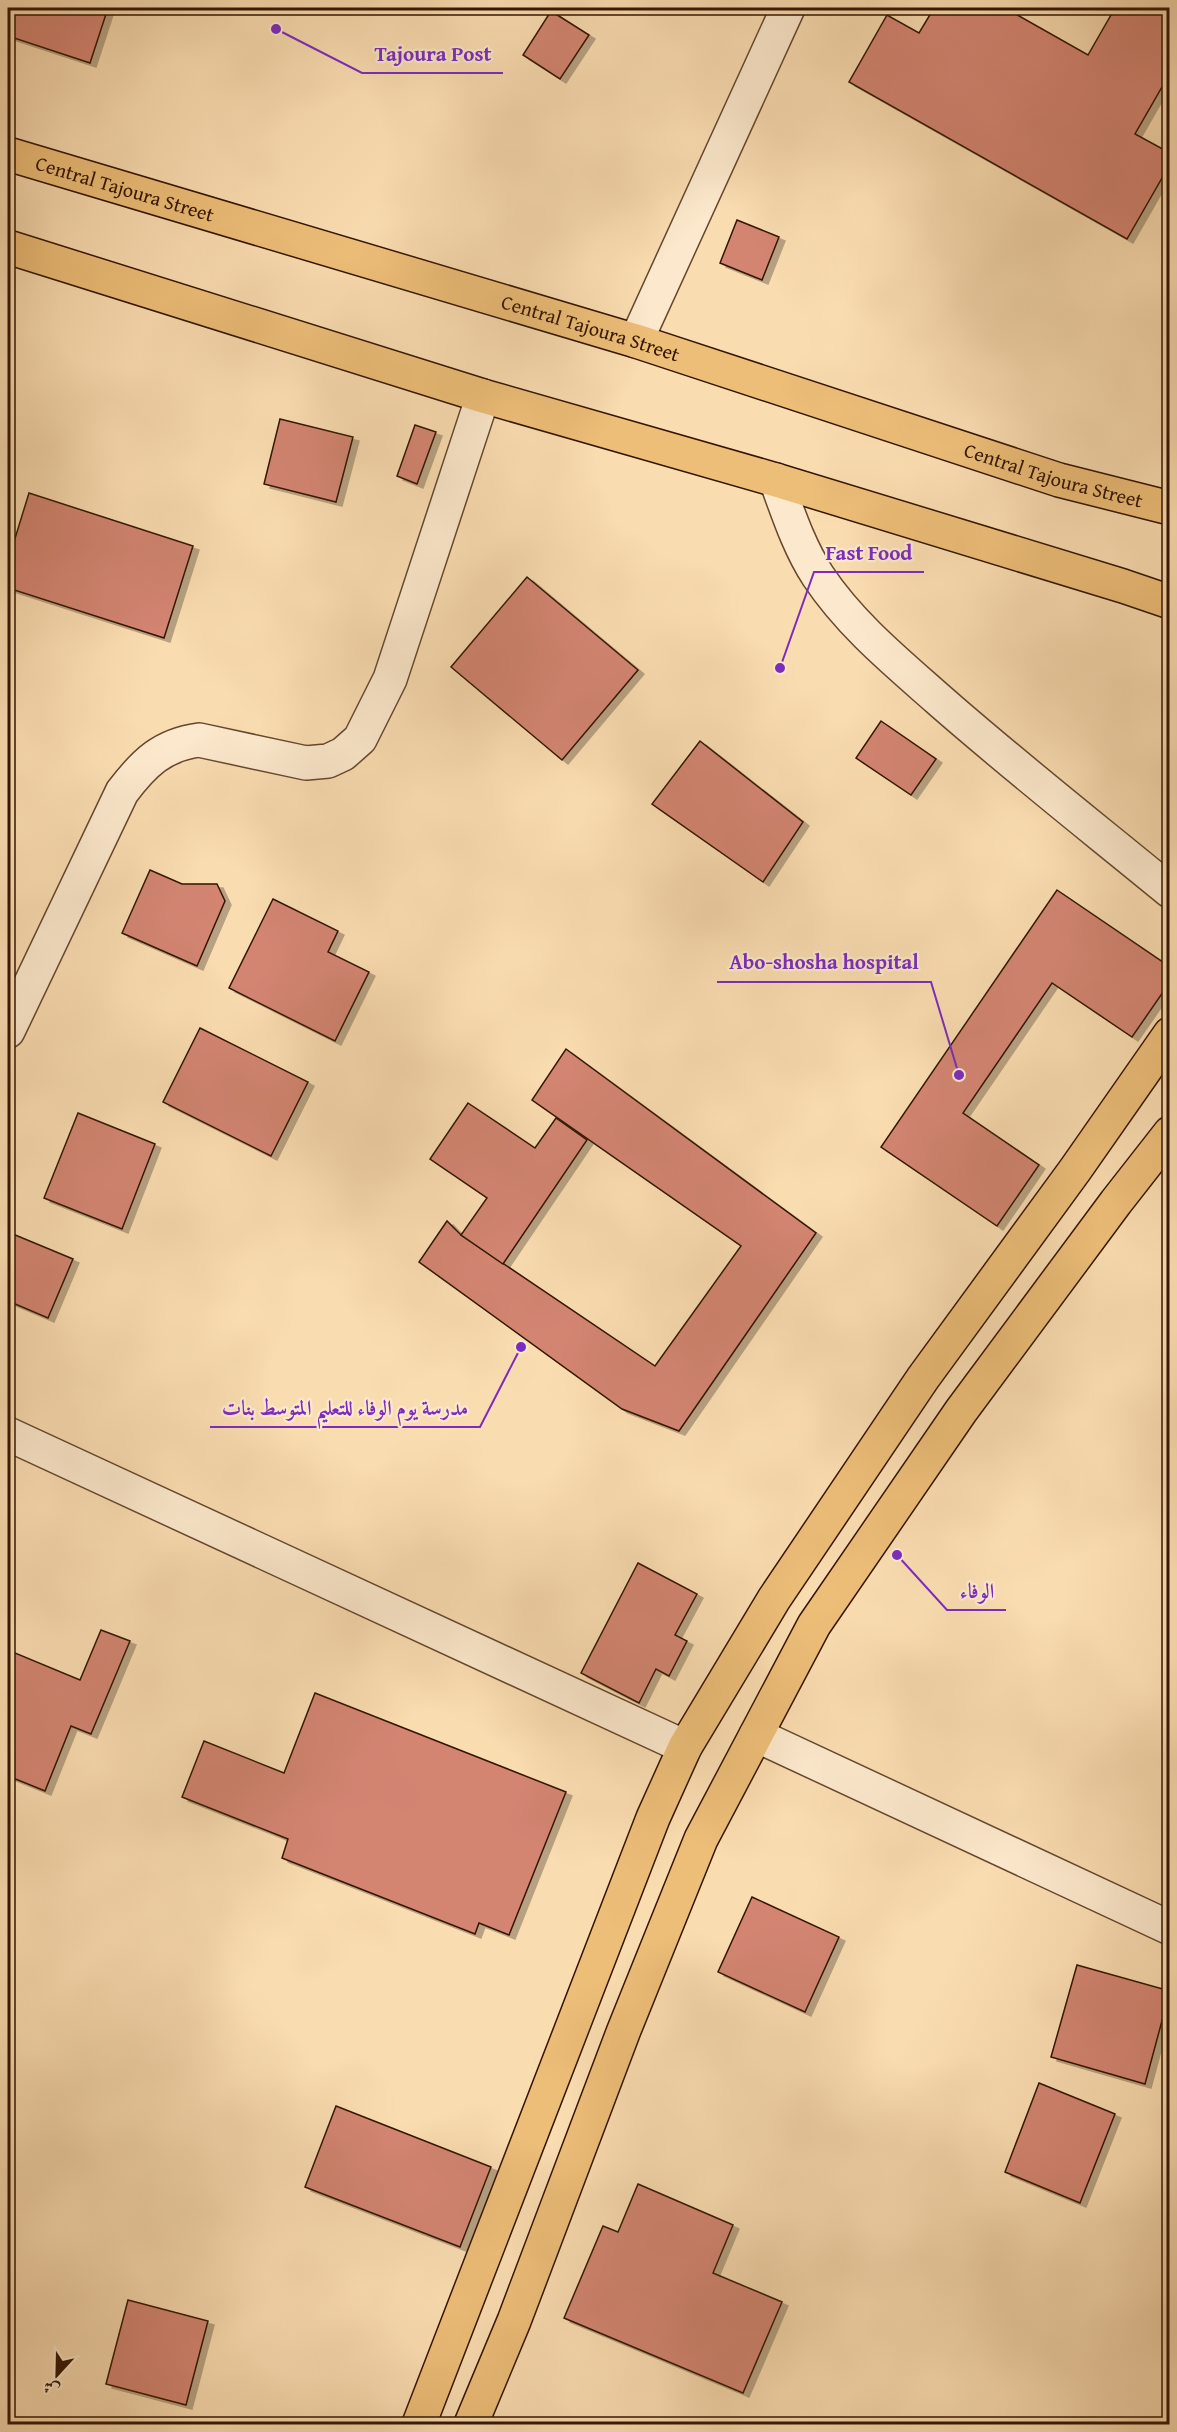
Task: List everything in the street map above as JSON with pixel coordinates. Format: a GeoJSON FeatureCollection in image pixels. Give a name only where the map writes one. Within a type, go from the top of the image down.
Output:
{"type":"FeatureCollection","features":[{"type":"Feature","properties":{"kind":"main road","name":"Central Tajoura Street"},"geometry":{"type":"LineString","coordinates":[[8,154],[636,341],[1059,480],[1170,508]]}},
{"type":"Feature","properties":{"kind":"main road"},"geometry":{"type":"LineString","coordinates":[[8,247],[483,396],[776,480],[1170,602]]}},
{"type":"Feature","properties":{"kind":"main road"},"geometry":{"type":"LineString","coordinates":[[418,2424],[653,1818],[685,1747],[774,1599],[922,1378],[1075,1170],[1170,1034]]}},
{"type":"Feature","properties":{"kind":"main road"},"geometry":{"type":"LineString","coordinates":[[471,2424],[514,2321],[620,2041],[701,1839],[814,1625],[961,1411],[1116,1202],[1170,1134]]}},
{"type":"Feature","properties":{"kind":"main road"},"geometry":{"type":"LineString","coordinates":[[1075,1170],[1116,1202]]}},
{"type":"Feature","properties":{"kind":"street"},"geometry":{"type":"LineString","coordinates":[[636,341],[788,8]]}},
{"type":"Feature","properties":{"kind":"street"},"geometry":{"type":"LineString","coordinates":[[10,1020],[122,792],[140,768],[162,751],[181,742],[199,740],[306,763],[328,761],[343,754],[360,739],[390,679],[483,396]]}},
{"type":"Feature","properties":{"kind":"street"},"geometry":{"type":"LineString","coordinates":[[776,480],[793,527],[818,575],[849,616],[882,649],[969,726],[1170,891]]}},
{"type":"Feature","properties":{"kind":"street"},"geometry":{"type":"LineString","coordinates":[[8,1434],[685,1747]]}},
{"type":"Feature","properties":{"kind":"street"},"geometry":{"type":"LineString","coordinates":[[756,1735],[1170,1928]]}},
{"type":"Feature","properties":{"kind":"building"},"geometry":{"type":"Polygon","coordinates":[[[8,8],[108,8],[90,63],[8,36],[8,8]]]}},
{"type":"Feature","properties":{"kind":"building"},"geometry":{"type":"Polygon","coordinates":[[[934,8],[1015,8],[1012,12],[1088,55],[1115,8],[1170,8],[1170,73],[1135,134],[1170,153],[1170,164],[1127,239],[849,82],[887,15],[919,33],[934,8]]]}},
{"type":"Feature","properties":{"kind":"building"},"geometry":{"type":"Polygon","coordinates":[[[551,11],[589,35],[560,79],[523,55],[551,11]]]}},
{"type":"Feature","properties":{"kind":"building"},"geometry":{"type":"Polygon","coordinates":[[[737,220],[779,237],[762,280],[720,263],[737,220]]]}},
{"type":"Feature","properties":{"kind":"building"},"geometry":{"type":"Polygon","coordinates":[[[280,419],[353,437],[336,502],[264,484],[280,419]]]}},
{"type":"Feature","properties":{"kind":"building"},"geometry":{"type":"Polygon","coordinates":[[[415,425],[436,432],[417,484],[397,476],[415,425]]]}},
{"type":"Feature","properties":{"kind":"building"},"geometry":{"type":"Polygon","coordinates":[[[29,493],[193,546],[164,638],[8,588],[8,561],[29,493]]]}},
{"type":"Feature","properties":{"kind":"building"},"geometry":{"type":"Polygon","coordinates":[[[527,577],[638,670],[562,760],[451,667],[527,577]]]}},
{"type":"Feature","properties":{"kind":"building"},"geometry":{"type":"Polygon","coordinates":[[[881,721],[936,759],[911,795],[856,758],[881,721]]]}},
{"type":"Feature","properties":{"kind":"building"},"geometry":{"type":"Polygon","coordinates":[[[700,741],[803,822],[763,882],[652,804],[700,741]]]}},
{"type":"Feature","properties":{"kind":"building"},"geometry":{"type":"Polygon","coordinates":[[[150,870],[182,884],[217,884],[225,901],[197,966],[122,933],[150,870]]]}},
{"type":"Feature","properties":{"kind":"building"},"geometry":{"type":"Polygon","coordinates":[[[1057,890],[1170,967],[1170,982],[1132,1037],[1052,983],[963,1113],[1039,1165],[997,1226],[881,1147],[1057,890]]]}},
{"type":"Feature","properties":{"kind":"building"},"geometry":{"type":"Polygon","coordinates":[[[273,899],[338,931],[328,952],[369,972],[335,1041],[229,988],[273,899]]]}},
{"type":"Feature","properties":{"kind":"building"},"geometry":{"type":"Polygon","coordinates":[[[200,1028],[308,1082],[271,1156],[163,1102],[200,1028]]]}},
{"type":"Feature","properties":{"kind":"building"},"geometry":{"type":"Polygon","coordinates":[[[566,1049],[816,1233],[679,1431],[622,1409],[419,1262],[447,1221],[461,1235],[655,1366],[741,1246],[532,1100],[566,1049]]]}},
{"type":"Feature","properties":{"kind":"building"},"geometry":{"type":"Polygon","coordinates":[[[468,1103],[535,1148],[556,1118],[587,1140],[503,1264],[461,1235],[487,1198],[430,1159],[468,1103]]]}},
{"type":"Feature","properties":{"kind":"building"},"geometry":{"type":"Polygon","coordinates":[[[78,1113],[155,1144],[122,1229],[44,1198],[78,1113]]]}},
{"type":"Feature","properties":{"kind":"building"},"geometry":{"type":"Polygon","coordinates":[[[8,1232],[73,1259],[48,1318],[8,1301],[8,1232]]]}},
{"type":"Feature","properties":{"kind":"building"},"geometry":{"type":"Polygon","coordinates":[[[638,1563],[697,1594],[675,1635],[687,1641],[669,1676],[656,1669],[639,1703],[581,1673],[638,1563]]]}},
{"type":"Feature","properties":{"kind":"building"},"geometry":{"type":"Polygon","coordinates":[[[101,1630],[130,1641],[91,1734],[71,1726],[45,1791],[8,1776],[8,1650],[80,1680],[101,1630]]]}},
{"type":"Feature","properties":{"kind":"building"},"geometry":{"type":"Polygon","coordinates":[[[315,1693],[566,1792],[509,1935],[479,1923],[475,1934],[282,1858],[288,1839],[182,1797],[204,1741],[284,1773],[315,1693]]]}},
{"type":"Feature","properties":{"kind":"building"},"geometry":{"type":"Polygon","coordinates":[[[752,1897],[839,1937],[805,2012],[718,1972],[752,1897]]]}},
{"type":"Feature","properties":{"kind":"building"},"geometry":{"type":"Polygon","coordinates":[[[1077,1965],[1170,1991],[1145,2084],[1051,2057],[1077,1965]]]}},
{"type":"Feature","properties":{"kind":"building"},"geometry":{"type":"Polygon","coordinates":[[[1039,2083],[1115,2114],[1080,2203],[1005,2172],[1039,2083]]]}},
{"type":"Feature","properties":{"kind":"building"},"geometry":{"type":"Polygon","coordinates":[[[336,2106],[491,2167],[460,2247],[305,2187],[336,2106]]]}},
{"type":"Feature","properties":{"kind":"building"},"geometry":{"type":"Polygon","coordinates":[[[638,2184],[733,2225],[713,2273],[782,2302],[743,2393],[564,2318],[603,2226],[618,2232],[638,2184]]]}},
{"type":"Feature","properties":{"kind":"building"},"geometry":{"type":"Polygon","coordinates":[[[128,2300],[208,2321],[186,2405],[106,2384],[128,2300]]]}},
{"type":"Feature","properties":{"kind":"place","name":"Tajoura Post"},"geometry":{"type":"Point","coordinates":[276,29]}},
{"type":"Feature","properties":{"kind":"place","name":"Fast Food"},"geometry":{"type":"Point","coordinates":[780,668]}},
{"type":"Feature","properties":{"kind":"place","name":"Abo-shosha hospital"},"geometry":{"type":"Point","coordinates":[959,1075]}},
{"type":"Feature","properties":{"kind":"place","name":"مدرسة يوم الوفاء للتعليم المتوسط بنات"},"geometry":{"type":"Point","coordinates":[521,1347]}},
{"type":"Feature","properties":{"kind":"place","name":"الوفاء"},"geometry":{"type":"Point","coordinates":[897,1555]}}]}
